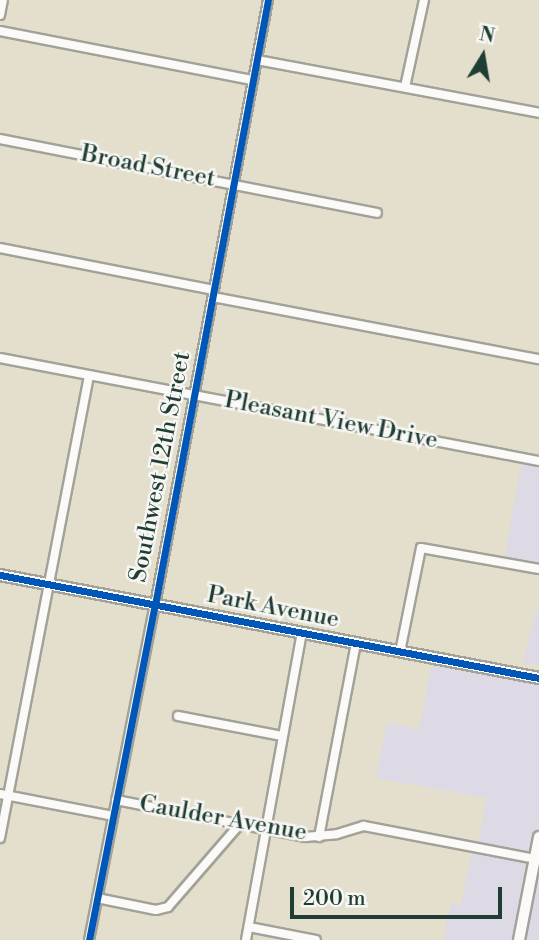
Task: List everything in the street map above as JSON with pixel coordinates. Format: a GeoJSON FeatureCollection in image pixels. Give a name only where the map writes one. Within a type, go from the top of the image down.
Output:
{"type":"FeatureCollection","features":[{"type":"Feature","properties":{"kind":"street"},"geometry":{"type":"LineString","coordinates":[[0,15],[3,0]]}},
{"type":"Feature","properties":{"kind":"street","name":"Southwest 12th Street"},"geometry":{"type":"LineString","coordinates":[[89,940],[155,605],[268,0]]}},
{"type":"Feature","properties":{"kind":"street"},"geometry":{"type":"LineString","coordinates":[[405,87],[424,0]]}},
{"type":"Feature","properties":{"kind":"street"},"geometry":{"type":"LineString","coordinates":[[0,32],[253,80]]}},
{"type":"Feature","properties":{"kind":"street"},"geometry":{"type":"LineString","coordinates":[[257,60],[539,113]]}},
{"type":"Feature","properties":{"kind":"street","name":"Broad Street"},"geometry":{"type":"LineString","coordinates":[[0,138],[377,212]]}},
{"type":"Feature","properties":{"kind":"street"},"geometry":{"type":"LineString","coordinates":[[0,248],[539,359]]}},
{"type":"Feature","properties":{"kind":"street","name":"Pleasant View Drive"},"geometry":{"type":"LineString","coordinates":[[0,358],[539,461]]}},
{"type":"Feature","properties":{"kind":"street"},"geometry":{"type":"LineString","coordinates":[[0,838],[4,794],[50,584],[89,375]]}},
{"type":"Feature","properties":{"kind":"street"},"geometry":{"type":"LineString","coordinates":[[400,652],[420,550],[424,547],[539,569]]}},
{"type":"Feature","properties":{"kind":"street","name":"Park Avenue"},"geometry":{"type":"LineString","coordinates":[[0,575],[539,678]]}},
{"type":"Feature","properties":{"kind":"street"},"geometry":{"type":"LineString","coordinates":[[246,940],[264,829],[302,633]]}},
{"type":"Feature","properties":{"kind":"street"},"geometry":{"type":"LineString","coordinates":[[319,837],[356,643]]}},
{"type":"Feature","properties":{"kind":"street"},"geometry":{"type":"LineString","coordinates":[[178,716],[282,736]]}},
{"type":"Feature","properties":{"kind":"street","name":"Caulder Avenue"},"geometry":{"type":"LineString","coordinates":[[4,794],[113,816]]}},
{"type":"Feature","properties":{"kind":"street","name":"Caulder Avenue"},"geometry":{"type":"LineString","coordinates":[[116,800],[319,837],[364,826],[535,859]]}},
{"type":"Feature","properties":{"kind":"street"},"geometry":{"type":"LineString","coordinates":[[97,898],[156,910],[168,907],[240,824]]}},
{"type":"Feature","properties":{"kind":"street"},"geometry":{"type":"LineString","coordinates":[[519,940],[534,894],[539,837]]}},
{"type":"Feature","properties":{"kind":"street"},"geometry":{"type":"LineString","coordinates":[[249,927],[316,940]]}},
{"type":"Feature","properties":{"kind":"shaded area"},"geometry":{"type":"Polygon","coordinates":[[[522,457],[539,461],[539,569],[504,562],[522,457]]]}},
{"type":"Feature","properties":{"kind":"shaded area"},"geometry":{"type":"Polygon","coordinates":[[[535,611],[539,612],[539,665],[523,663],[535,611]]]}},
{"type":"Feature","properties":{"kind":"shaded area"},"geometry":{"type":"Polygon","coordinates":[[[433,658],[539,678],[539,940],[443,940],[451,903],[461,904],[473,847],[478,848],[486,798],[376,778],[387,723],[419,729],[433,658]]]}},
{"type":"Feature","properties":{"kind":"cycle path"},"geometry":{"type":"LineString","coordinates":[[89,940],[155,605],[268,0]]}},
{"type":"Feature","properties":{"kind":"cycle path"},"geometry":{"type":"LineString","coordinates":[[0,575],[539,678]]}}]}
